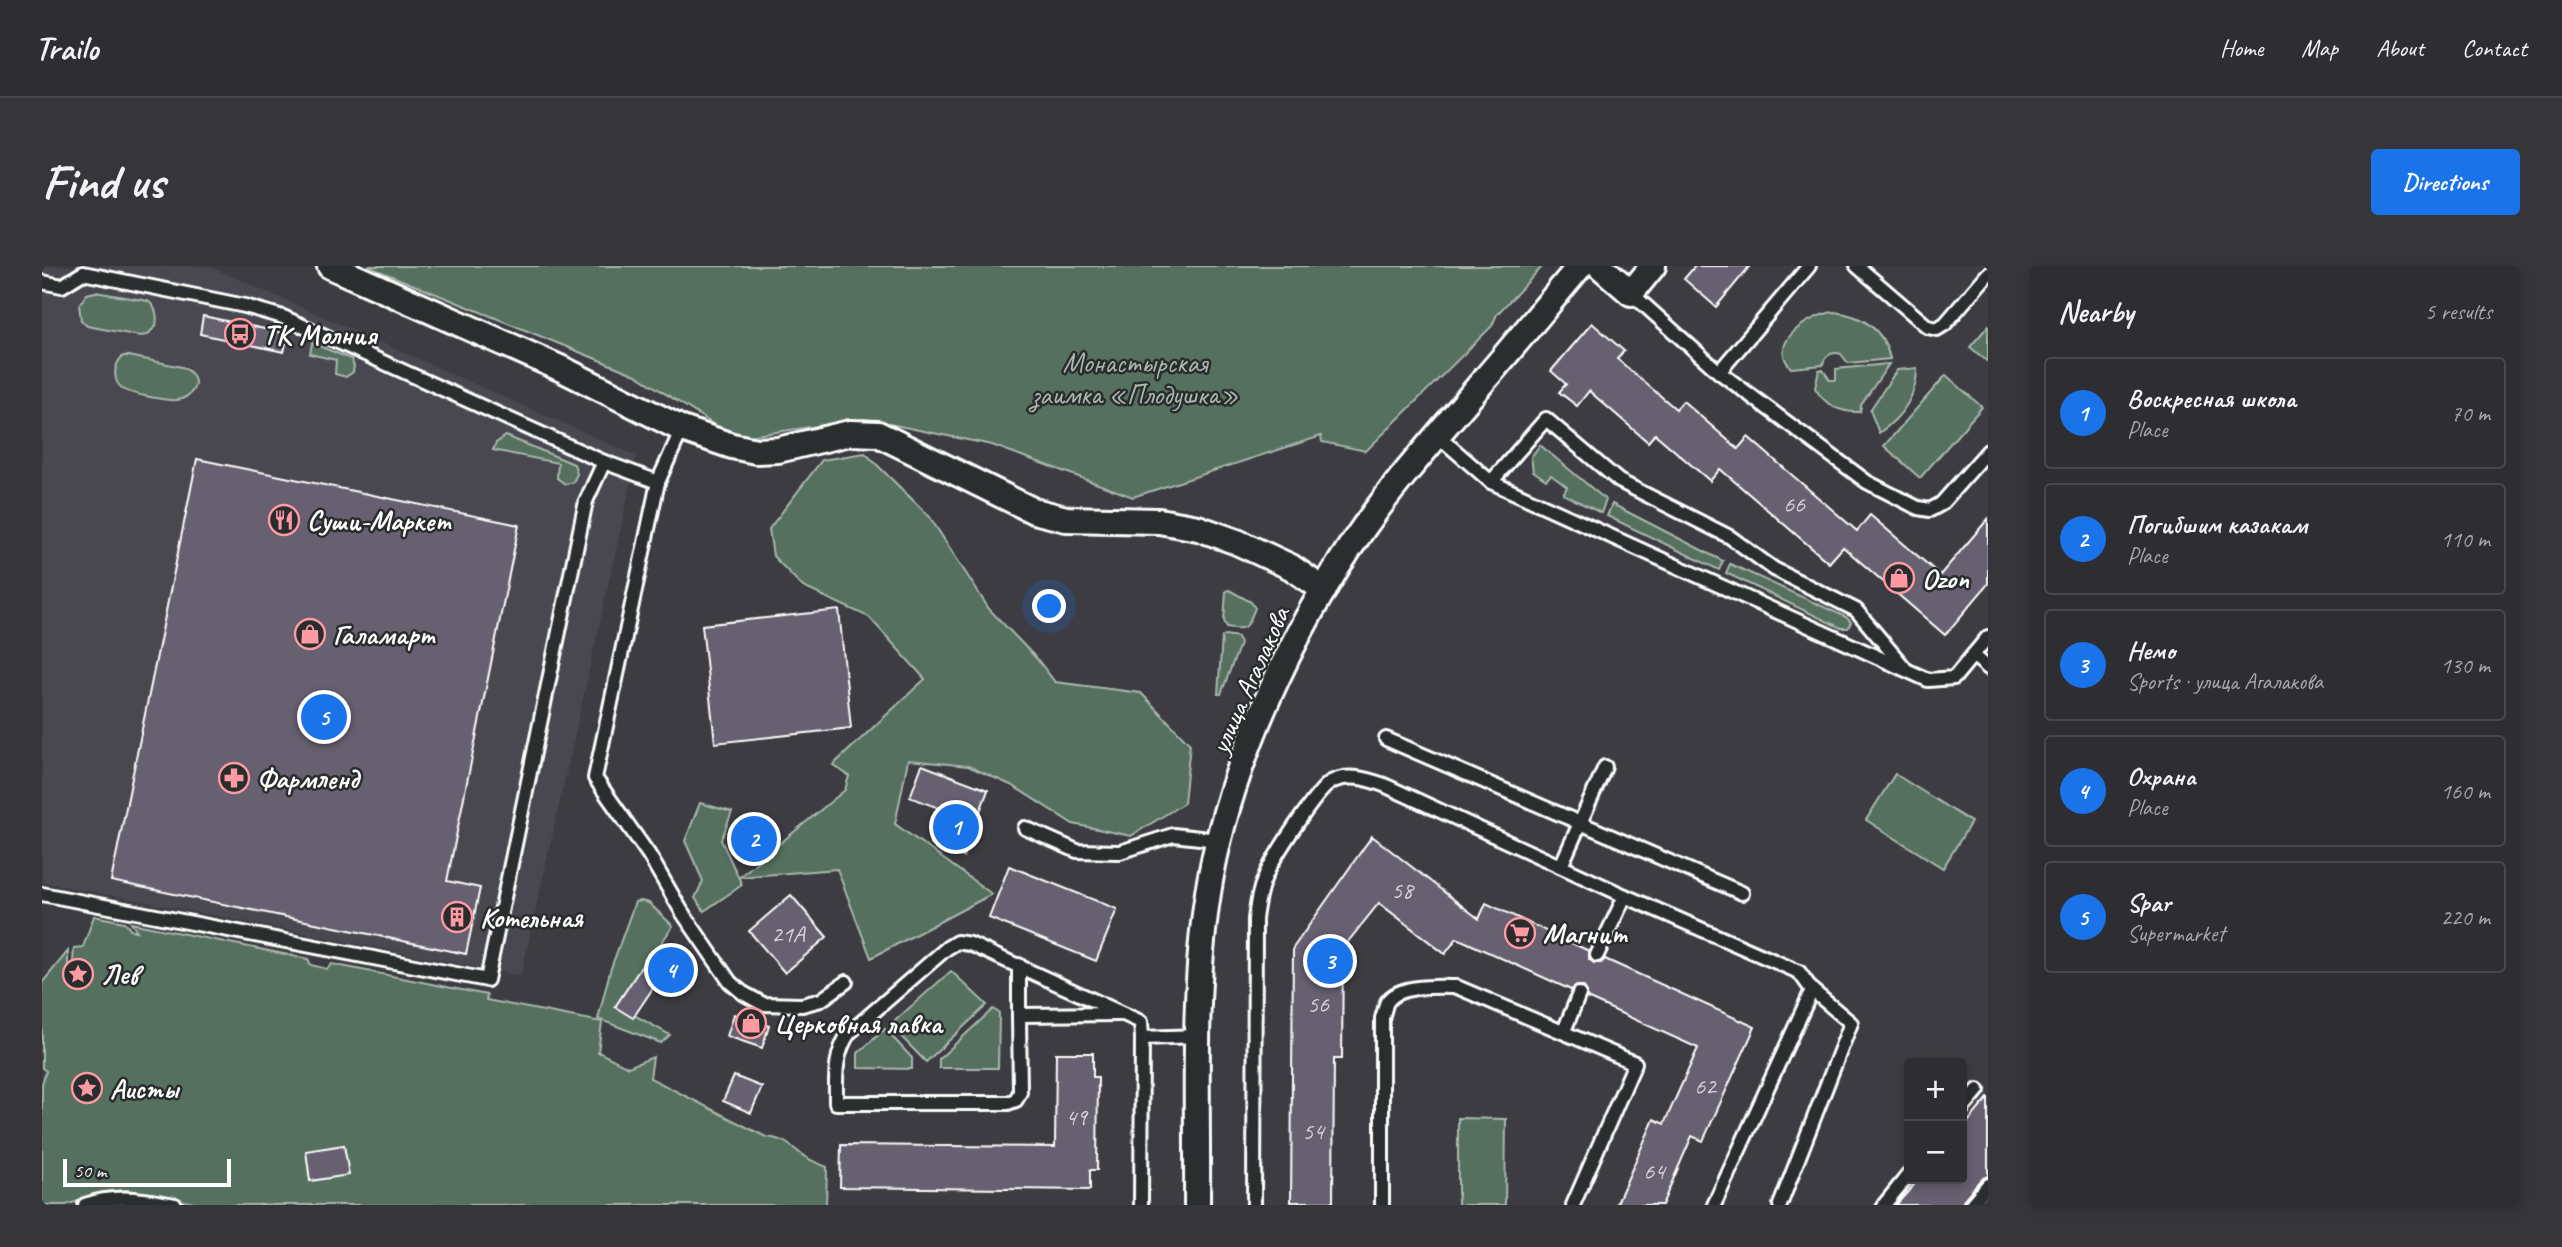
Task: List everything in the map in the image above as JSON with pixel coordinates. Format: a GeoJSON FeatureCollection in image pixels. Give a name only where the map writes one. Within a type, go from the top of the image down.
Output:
{"type":"FeatureCollection","features":[{"type":"Feature","properties":{"kind":"street"},"geometry":{"type":"LineString","coordinates":[[330,266],[562,369],[682,429],[732,446],[756,451],[778,450],[850,433],[878,434],[1034,511],[1066,519],[1159,521],[1198,528],[1237,542],[1291,567],[1324,590]]}},
{"type":"Feature","properties":{"kind":"street","name":"улица Агалакова"},"geometry":{"type":"LineString","coordinates":[[1197,1205],[1201,951],[1208,894],[1218,841],[1246,755],[1272,688],[1324,590],[1363,528],[1437,435],[1580,266]]}},
{"type":"Feature","properties":{"kind":"street"},"geometry":{"type":"LineString","coordinates":[[1600,266],[1631,293],[1653,266]]}},
{"type":"Feature","properties":{"kind":"lane"},"geometry":{"type":"LineString","coordinates":[[1718,372],[1809,266]]}},
{"type":"Feature","properties":{"kind":"lane"},"geometry":{"type":"LineString","coordinates":[[1857,266],[1928,327],[1937,329],[1945,324],[1988,274]]}},
{"type":"Feature","properties":{"kind":"lane"},"geometry":{"type":"LineString","coordinates":[[42,282],[62,286],[83,273],[245,306],[282,317],[604,462],[658,482]]}},
{"type":"Feature","properties":{"kind":"lane"},"geometry":{"type":"LineString","coordinates":[[1631,293],[1718,372],[1867,482],[1919,508],[1930,510],[1941,504],[1988,451]]}},
{"type":"Feature","properties":{"kind":"lane"},"geometry":{"type":"LineString","coordinates":[[1491,482],[1546,419],[1619,481],[1730,537],[1774,569],[1856,610],[1907,670]]}},
{"type":"Feature","properties":{"kind":"lane"},"geometry":{"type":"LineString","coordinates":[[682,429],[658,482],[595,778],[649,855],[682,912],[730,982],[743,993],[763,1004],[802,1005],[821,1000],[846,982]]}},
{"type":"Feature","properties":{"kind":"lane"},"geometry":{"type":"LineString","coordinates":[[1437,435],[1491,482],[1928,680],[1954,678],[1988,637]]}},
{"type":"Feature","properties":{"kind":"lane"},"geometry":{"type":"LineString","coordinates":[[42,894],[487,980],[586,502],[604,462]]}},
{"type":"Feature","properties":{"kind":"lane"},"geometry":{"type":"LineString","coordinates":[[1973,655],[1988,668]]}},
{"type":"Feature","properties":{"kind":"lane"},"geometry":{"type":"LineString","coordinates":[[1386,738],[1742,893]]}},
{"type":"Feature","properties":{"kind":"lane"},"geometry":{"type":"LineString","coordinates":[[1561,866],[1605,767]]}},
{"type":"Feature","properties":{"kind":"lane"},"geometry":{"type":"LineString","coordinates":[[1254,1205],[1255,919],[1259,892],[1266,874],[1318,792],[1332,782],[1347,777],[1366,778],[1799,972],[1812,990],[1851,1023],[1780,1205]]}},
{"type":"Feature","properties":{"kind":"lane"},"geometry":{"type":"LineString","coordinates":[[1026,828],[1077,851],[1120,852],[1173,835],[1218,841]]}},
{"type":"Feature","properties":{"kind":"lane"},"geometry":{"type":"LineString","coordinates":[[1597,955],[1625,896]]}},
{"type":"Feature","properties":{"kind":"lane"},"geometry":{"type":"LineString","coordinates":[[1019,965],[1020,1092],[1016,1100],[1008,1103],[836,1103],[836,1058],[849,1033],[947,948],[957,942],[970,944],[1019,965],[1141,1022],[1141,1205]]}},
{"type":"Feature","properties":{"kind":"lane"},"geometry":{"type":"LineString","coordinates":[[1382,1205],[1382,1018],[1387,1001],[1400,992],[1426,987],[1457,988],[1564,1031],[1634,1063],[1573,1205]]}},
{"type":"Feature","properties":{"kind":"lane"},"geometry":{"type":"LineString","coordinates":[[1714,1205],[1812,990]]}},
{"type":"Feature","properties":{"kind":"lane"},"geometry":{"type":"LineString","coordinates":[[1564,1031],[1579,994]]}},
{"type":"Feature","properties":{"kind":"lane"},"geometry":{"type":"LineString","coordinates":[[1019,1015],[1121,1014]]}},
{"type":"Feature","properties":{"kind":"lane"},"geometry":{"type":"LineString","coordinates":[[1142,1038],[1199,1036]]}},
{"type":"Feature","properties":{"kind":"lane"},"geometry":{"type":"LineString","coordinates":[[1967,1103],[1978,1090]]}},
{"type":"Feature","properties":{"kind":"lane"},"geometry":{"type":"LineString","coordinates":[[1884,1205],[1904,1180]]}},
{"type":"Feature","properties":{"kind":"lane"},"geometry":{"type":"LineString","coordinates":[[1970,1205],[1988,1185]]}},
{"type":"Feature","properties":{"kind":"lane"},"geometry":{"type":"LineString","coordinates":[[85,1205],[103,1199],[126,1198],[175,1205]]}},
{"type":"Feature","properties":{"kind":"shaded area"},"geometry":{"type":"Polygon","coordinates":[[[42,266],[209,266],[637,456],[521,976],[42,882],[42,266]]]}},
{"type":"Feature","properties":{"kind":"shaded area"},"geometry":{"type":"Polygon","coordinates":[[[1976,1079],[1988,1089],[1988,1205],[1872,1205],[1904,1166],[1904,1184],[1967,1184],[1967,1090],[1976,1079]]]}},
{"type":"Feature","properties":{"kind":"green space","name":"Монастырская заимка «Плодушка»"},"geometry":{"type":"Polygon","coordinates":[[[367,266],[1543,266],[1497,314],[1492,326],[1366,451],[1322,442],[1321,436],[1133,497],[992,445],[865,419],[735,438],[636,375],[367,266]]]}},
{"type":"Feature","properties":{"kind":"green space"},"geometry":{"type":"Polygon","coordinates":[[[95,292],[148,301],[156,312],[156,326],[147,335],[140,336],[87,326],[81,320],[79,305],[87,294],[95,292]]]}},
{"type":"Feature","properties":{"kind":"green space"},"geometry":{"type":"Polygon","coordinates":[[[1834,312],[1854,316],[1870,325],[1883,339],[1890,359],[1848,363],[1841,354],[1835,353],[1827,357],[1823,365],[1791,368],[1785,358],[1787,340],[1803,324],[1834,312]]]}},
{"type":"Feature","properties":{"kind":"green space"},"geometry":{"type":"Polygon","coordinates":[[[1988,326],[1988,362],[1970,347],[1988,326]]]}},
{"type":"Feature","properties":{"kind":"green space"},"geometry":{"type":"Polygon","coordinates":[[[312,343],[351,359],[353,372],[346,377],[335,374],[336,360],[310,354],[312,343]]]}},
{"type":"Feature","properties":{"kind":"green space"},"geometry":{"type":"Polygon","coordinates":[[[123,356],[182,367],[194,378],[193,389],[179,400],[149,397],[127,391],[119,386],[115,373],[123,356]]]}},
{"type":"Feature","properties":{"kind":"green space"},"geometry":{"type":"Polygon","coordinates":[[[1889,364],[1861,405],[1860,412],[1834,407],[1823,399],[1815,388],[1819,370],[1823,370],[1830,380],[1836,380],[1836,369],[1889,364]]]}},
{"type":"Feature","properties":{"kind":"green space"},"geometry":{"type":"Polygon","coordinates":[[[1917,368],[1914,388],[1907,405],[1895,420],[1879,433],[1870,410],[1897,370],[1917,368]]]}},
{"type":"Feature","properties":{"kind":"green space"},"geometry":{"type":"Polygon","coordinates":[[[1946,375],[1982,407],[1920,478],[1884,446],[1946,375]]]}},
{"type":"Feature","properties":{"kind":"green space"},"geometry":{"type":"Polygon","coordinates":[[[506,436],[574,464],[577,474],[573,482],[565,484],[557,478],[558,463],[493,450],[496,443],[506,436]]]}},
{"type":"Feature","properties":{"kind":"green space"},"geometry":{"type":"Polygon","coordinates":[[[1540,445],[1606,500],[1601,513],[1563,494],[1567,487],[1551,475],[1546,480],[1533,471],[1531,457],[1540,445]]]}},
{"type":"Feature","properties":{"kind":"green space"},"geometry":{"type":"Polygon","coordinates":[[[865,453],[929,516],[989,609],[1055,682],[1141,693],[1190,744],[1184,803],[1131,836],[1073,824],[1013,786],[968,766],[908,760],[895,824],[992,894],[871,958],[837,869],[739,877],[845,790],[849,776],[833,765],[925,679],[869,617],[803,587],[773,556],[769,529],[822,460],[865,453]]]}},
{"type":"Feature","properties":{"kind":"green space"},"geometry":{"type":"Polygon","coordinates":[[[1612,504],[1723,561],[1719,570],[1607,516],[1612,504]]]}},
{"type":"Feature","properties":{"kind":"green space"},"geometry":{"type":"Polygon","coordinates":[[[1730,564],[1846,617],[1851,622],[1848,628],[1841,628],[1726,573],[1730,564]]]}},
{"type":"Feature","properties":{"kind":"green space"},"geometry":{"type":"Polygon","coordinates":[[[1229,590],[1251,602],[1255,608],[1243,628],[1227,627],[1224,621],[1226,591],[1229,590]]]}},
{"type":"Feature","properties":{"kind":"green space"},"geometry":{"type":"Polygon","coordinates":[[[1222,637],[1238,637],[1240,644],[1221,694],[1218,694],[1222,637]]]}},
{"type":"Feature","properties":{"kind":"green space"},"geometry":{"type":"Polygon","coordinates":[[[1895,774],[1971,822],[1943,868],[1866,820],[1895,774]]]}},
{"type":"Feature","properties":{"kind":"green space"},"geometry":{"type":"Polygon","coordinates":[[[700,803],[732,812],[721,840],[742,885],[704,911],[695,898],[703,881],[685,841],[700,803]]]}},
{"type":"Feature","properties":{"kind":"green space"},"geometry":{"type":"Polygon","coordinates":[[[635,902],[649,903],[673,926],[618,1006],[670,1035],[661,1043],[598,1019],[610,971],[635,902]]]}},
{"type":"Feature","properties":{"kind":"green space"},"geometry":{"type":"Polygon","coordinates":[[[94,916],[124,922],[131,930],[137,931],[131,923],[308,959],[311,965],[327,969],[332,964],[487,995],[486,1000],[602,1022],[598,1052],[628,1067],[653,1057],[650,1078],[766,1137],[785,1142],[807,1158],[827,1167],[826,1205],[204,1205],[128,1190],[107,1192],[66,1205],[42,1205],[42,1084],[46,1071],[42,1068],[42,983],[68,951],[68,967],[73,962],[74,948],[83,947],[94,916]]]}},
{"type":"Feature","properties":{"kind":"green space"},"geometry":{"type":"Polygon","coordinates":[[[951,971],[987,1005],[926,1062],[890,1025],[951,971]]]}},
{"type":"Feature","properties":{"kind":"green space"},"geometry":{"type":"Polygon","coordinates":[[[993,1009],[999,1013],[998,1068],[939,1068],[939,1059],[993,1009]]]}},
{"type":"Feature","properties":{"kind":"green space"},"geometry":{"type":"Polygon","coordinates":[[[885,1029],[912,1058],[912,1069],[858,1068],[858,1053],[885,1029]]]}},
{"type":"Feature","properties":{"kind":"green space"},"geometry":{"type":"Polygon","coordinates":[[[1458,1118],[1506,1119],[1505,1205],[1458,1205],[1458,1118]]]}},
{"type":"Feature","properties":{"kind":"building"},"geometry":{"type":"Polygon","coordinates":[[[1695,266],[1750,266],[1716,307],[1684,279],[1695,266]]]}},
{"type":"Feature","properties":{"kind":"building"},"geometry":{"type":"Polygon","coordinates":[[[203,316],[288,334],[284,352],[200,334],[203,316]]]}},
{"type":"Feature","properties":{"kind":"building"},"geometry":{"type":"Polygon","coordinates":[[[1592,323],[1624,351],[1617,359],[1676,409],[1683,401],[1738,449],[1748,437],[1857,531],[1870,515],[1940,575],[1988,519],[1988,584],[1945,635],[1843,547],[1829,563],[1720,469],[1710,481],[1655,434],[1648,442],[1589,391],[1577,406],[1559,392],[1566,384],[1551,371],[1592,323]]]}},
{"type":"Feature","properties":{"kind":"building"},"geometry":{"type":"Polygon","coordinates":[[[197,459],[519,525],[447,881],[480,888],[466,954],[111,881],[197,459]]]}},
{"type":"Feature","properties":{"kind":"building"},"geometry":{"type":"Polygon","coordinates":[[[839,610],[851,728],[715,743],[702,625],[839,610]]]}},
{"type":"Feature","properties":{"kind":"building"},"geometry":{"type":"Polygon","coordinates":[[[922,765],[988,790],[963,857],[930,844],[944,810],[910,797],[922,765]]]}},
{"type":"Feature","properties":{"kind":"building"},"geometry":{"type":"Polygon","coordinates":[[[1372,836],[1479,919],[1486,903],[1589,951],[1589,959],[1594,963],[1601,963],[1605,959],[1755,1027],[1703,1141],[1692,1136],[1662,1205],[1616,1205],[1654,1119],[1664,1124],[1698,1048],[1587,998],[1583,986],[1571,990],[1457,938],[1445,954],[1379,903],[1343,948],[1342,1059],[1334,1059],[1333,1202],[1291,1202],[1293,948],[1372,836]]]}},
{"type":"Feature","properties":{"kind":"building"},"geometry":{"type":"Polygon","coordinates":[[[1009,866],[1117,909],[1096,961],[989,918],[1009,866]]]}},
{"type":"Feature","properties":{"kind":"building"},"geometry":{"type":"Polygon","coordinates":[[[791,895],[827,937],[785,973],[749,931],[791,895]]]}},
{"type":"Feature","properties":{"kind":"building"},"geometry":{"type":"Polygon","coordinates":[[[651,952],[669,964],[633,1018],[615,1007],[651,952]]]}},
{"type":"Feature","properties":{"kind":"building"},"geometry":{"type":"Polygon","coordinates":[[[734,1014],[769,1026],[762,1048],[727,1036],[734,1014]]]}},
{"type":"Feature","properties":{"kind":"building"},"geometry":{"type":"Polygon","coordinates":[[[1056,1053],[1093,1053],[1093,1077],[1098,1077],[1097,1170],[1090,1170],[1090,1190],[840,1187],[841,1145],[1055,1147],[1056,1053]]]}},
{"type":"Feature","properties":{"kind":"building"},"geometry":{"type":"Polygon","coordinates":[[[734,1076],[762,1087],[751,1113],[723,1101],[734,1076]]]}},
{"type":"Feature","properties":{"kind":"building"},"geometry":{"type":"Polygon","coordinates":[[[1988,1098],[1988,1176],[1981,1179],[1962,1205],[1896,1205],[1915,1184],[1967,1184],[1967,1123],[1988,1098]]]}},
{"type":"Feature","properties":{"kind":"building"},"geometry":{"type":"Polygon","coordinates":[[[344,1145],[349,1175],[310,1181],[306,1151],[344,1145]]]}},
{"type":"Feature","properties":{"kind":"place","name":"ТК Молния"},"geometry":{"type":"Point","coordinates":[240,334]}},
{"type":"Feature","properties":{"kind":"place","name":"Суши-Маркет"},"geometry":{"type":"Point","coordinates":[284,520]}},
{"type":"Feature","properties":{"kind":"place","name":"Ozon"},"geometry":{"type":"Point","coordinates":[1899,578]}},
{"type":"Feature","properties":{"kind":"place","name":"Галамарт"},"geometry":{"type":"Point","coordinates":[310,634]}},
{"type":"Feature","properties":{"kind":"place","name":"Spar"},"geometry":{"type":"Point","coordinates":[324,717]}},
{"type":"Feature","properties":{"kind":"place","name":"Фармленд"},"geometry":{"type":"Point","coordinates":[234,778]}},
{"type":"Feature","properties":{"kind":"place","name":"Воскресная школа"},"geometry":{"type":"Point","coordinates":[956,827]}},
{"type":"Feature","properties":{"kind":"place","name":"Погибшим казакам"},"geometry":{"type":"Point","coordinates":[754,839]}},
{"type":"Feature","properties":{"kind":"place","name":"Котельная"},"geometry":{"type":"Point","coordinates":[457,917]}},
{"type":"Feature","properties":{"kind":"place","name":"Магнит"},"geometry":{"type":"Point","coordinates":[1520,933]}},
{"type":"Feature","properties":{"kind":"place","name":"Немо"},"geometry":{"type":"Point","coordinates":[1330,961]}},
{"type":"Feature","properties":{"kind":"place","name":"Охрана"},"geometry":{"type":"Point","coordinates":[671,970]}},
{"type":"Feature","properties":{"kind":"place","name":"Лев"},"geometry":{"type":"Point","coordinates":[78,974]}},
{"type":"Feature","properties":{"kind":"place","name":"Церковная лавка"},"geometry":{"type":"Point","coordinates":[751,1023]}},
{"type":"Feature","properties":{"kind":"place","name":"Аисты"},"geometry":{"type":"Point","coordinates":[87,1088]}}]}
